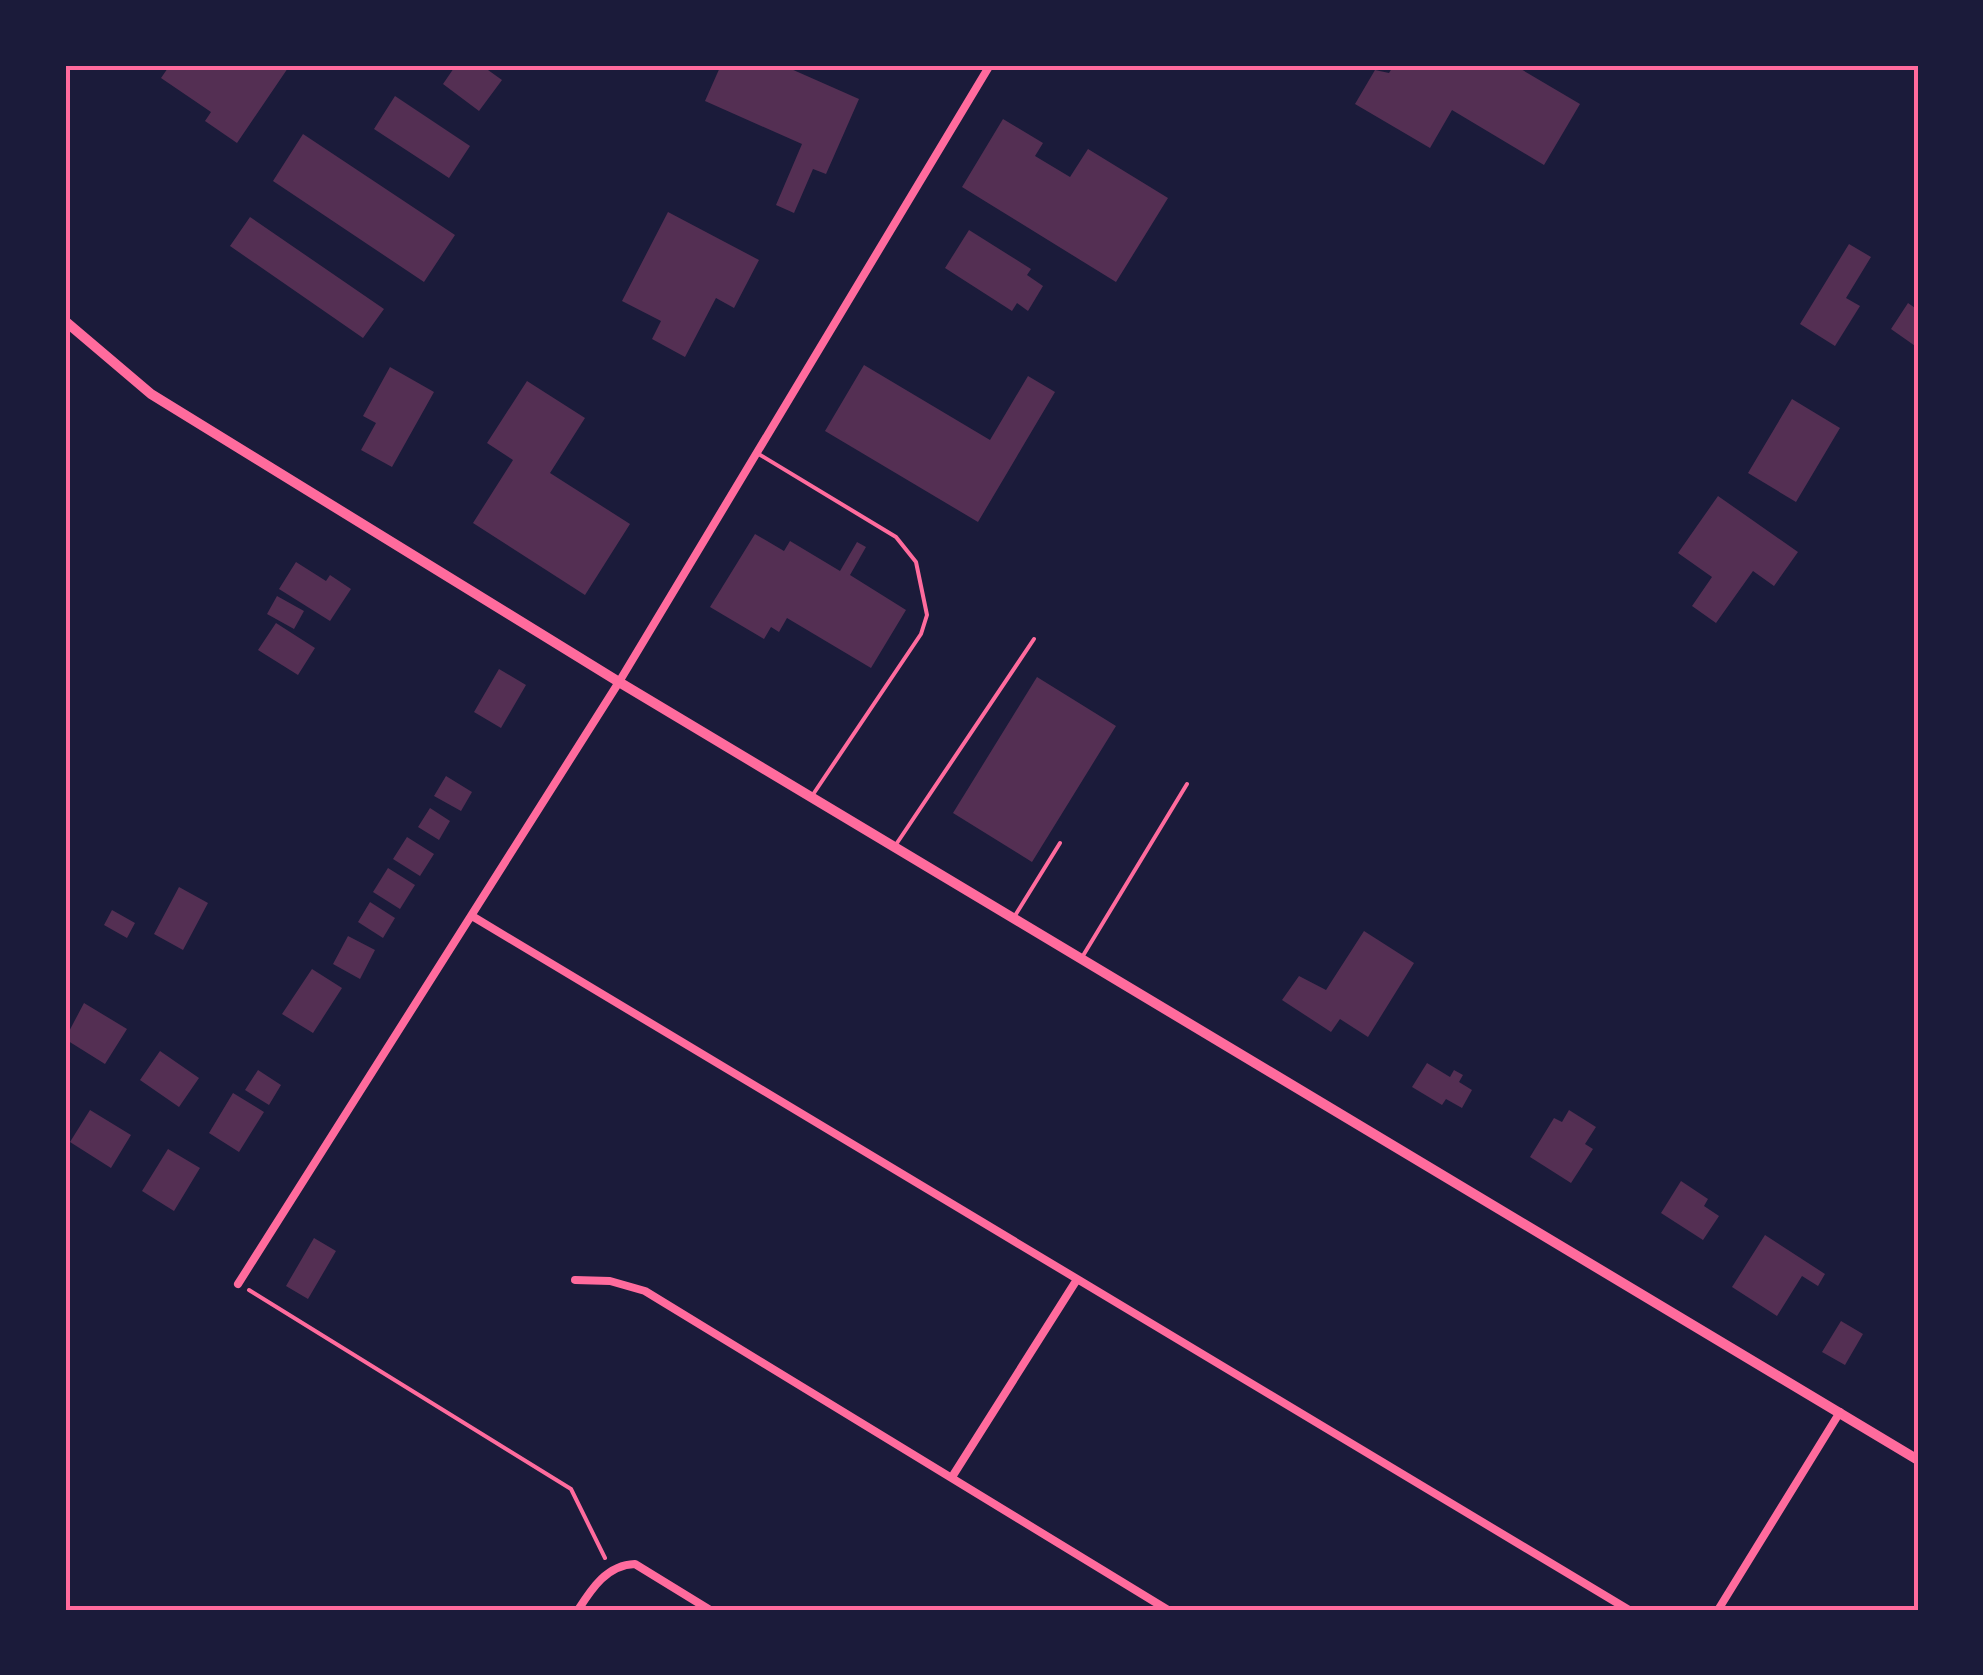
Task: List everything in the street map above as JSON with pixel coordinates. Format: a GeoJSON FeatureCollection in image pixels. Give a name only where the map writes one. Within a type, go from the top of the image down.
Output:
{"type":"FeatureCollection","features":[{"type":"Feature","properties":{"kind":"street"},"geometry":{"type":"LineString","coordinates":[[238,1284],[618,682],[990,65]]}},
{"type":"Feature","properties":{"kind":"street"},"geometry":{"type":"LineString","coordinates":[[65,321],[152,394],[618,682],[1918,1460]]}},
{"type":"Feature","properties":{"kind":"street"},"geometry":{"type":"LineString","coordinates":[[472,916],[1629,1610]]}},
{"type":"Feature","properties":{"kind":"street"},"geometry":{"type":"LineString","coordinates":[[575,1280],[610,1281],[645,1291],[1168,1610]]}},
{"type":"Feature","properties":{"kind":"street"},"geometry":{"type":"LineString","coordinates":[[952,1478],[1076,1281]]}},
{"type":"Feature","properties":{"kind":"street"},"geometry":{"type":"LineString","coordinates":[[1718,1610],[1840,1412]]}},
{"type":"Feature","properties":{"kind":"street"},"geometry":{"type":"LineString","coordinates":[[578,1610],[600,1579],[621,1565],[635,1564],[710,1610]]}},
{"type":"Feature","properties":{"kind":"lane"},"geometry":{"type":"LineString","coordinates":[[756,453],[896,537],[916,562],[924,595],[927,615],[921,634],[812,797]]}},
{"type":"Feature","properties":{"kind":"lane"},"geometry":{"type":"LineString","coordinates":[[895,847],[1034,638]]}},
{"type":"Feature","properties":{"kind":"lane"},"geometry":{"type":"LineString","coordinates":[[1081,959],[1187,784]]}},
{"type":"Feature","properties":{"kind":"lane"},"geometry":{"type":"LineString","coordinates":[[1014,918],[1060,843]]}},
{"type":"Feature","properties":{"kind":"path"},"geometry":{"type":"LineString","coordinates":[[238,1284],[571,1489],[612,1571]]}},
{"type":"Feature","properties":{"kind":"building"},"geometry":{"type":"Polygon","coordinates":[[[170,65],[290,65],[237,143],[205,121],[211,112],[161,78],[170,65]]]}},
{"type":"Feature","properties":{"kind":"building"},"geometry":{"type":"Polygon","coordinates":[[[456,65],[481,65],[502,80],[479,111],[443,84],[456,65]]]}},
{"type":"Feature","properties":{"kind":"building"},"geometry":{"type":"Polygon","coordinates":[[[721,65],[782,65],[859,99],[826,174],[813,169],[794,213],[776,205],[802,144],[705,101],[721,65]]]}},
{"type":"Feature","properties":{"kind":"building"},"geometry":{"type":"Polygon","coordinates":[[[1394,65],[1514,65],[1580,104],[1544,165],[1452,110],[1430,148],[1355,104],[1375,70],[1389,73],[1394,65]]]}},
{"type":"Feature","properties":{"kind":"building"},"geometry":{"type":"Polygon","coordinates":[[[395,96],[470,146],[449,178],[374,129],[395,96]]]}},
{"type":"Feature","properties":{"kind":"building"},"geometry":{"type":"Polygon","coordinates":[[[1003,119],[1043,143],[1035,156],[1070,177],[1088,149],[1168,198],[1116,282],[962,187],[1003,119]]]}},
{"type":"Feature","properties":{"kind":"building"},"geometry":{"type":"Polygon","coordinates":[[[303,134],[455,235],[424,282],[273,181],[303,134]]]}},
{"type":"Feature","properties":{"kind":"building"},"geometry":{"type":"Polygon","coordinates":[[[668,212],[759,260],[734,308],[716,298],[685,357],[652,339],[661,321],[622,301],[668,212]]]}},
{"type":"Feature","properties":{"kind":"building"},"geometry":{"type":"Polygon","coordinates":[[[250,217],[384,309],[363,338],[230,246],[250,217]]]}},
{"type":"Feature","properties":{"kind":"building"},"geometry":{"type":"Polygon","coordinates":[[[969,230],[1031,269],[1027,275],[1043,286],[1028,311],[1017,303],[1012,311],[945,268],[969,230]]]}},
{"type":"Feature","properties":{"kind":"building"},"geometry":{"type":"Polygon","coordinates":[[[1849,244],[1871,257],[1846,298],[1860,306],[1835,346],[1800,324],[1849,244]]]}},
{"type":"Feature","properties":{"kind":"building"},"geometry":{"type":"Polygon","coordinates":[[[1908,303],[1918,310],[1918,348],[1891,329],[1908,303]]]}},
{"type":"Feature","properties":{"kind":"building"},"geometry":{"type":"Polygon","coordinates":[[[864,365],[990,440],[1028,376],[1055,392],[978,522],[825,431],[864,365]]]}},
{"type":"Feature","properties":{"kind":"building"},"geometry":{"type":"Polygon","coordinates":[[[390,367],[434,392],[392,467],[361,450],[376,423],[363,416],[390,367]]]}},
{"type":"Feature","properties":{"kind":"building"},"geometry":{"type":"Polygon","coordinates":[[[527,381],[585,418],[550,473],[630,524],[585,595],[473,523],[513,460],[487,443],[527,381]]]}},
{"type":"Feature","properties":{"kind":"building"},"geometry":{"type":"Polygon","coordinates":[[[1792,399],[1840,428],[1796,502],[1748,473],[1792,399]]]}},
{"type":"Feature","properties":{"kind":"building"},"geometry":{"type":"Polygon","coordinates":[[[1718,496],[1798,552],[1774,586],[1753,571],[1716,623],[1692,606],[1712,577],[1678,553],[1718,496]]]}},
{"type":"Feature","properties":{"kind":"building"},"geometry":{"type":"Polygon","coordinates":[[[755,534],[784,551],[790,541],[840,571],[857,542],[866,547],[850,575],[906,610],[871,668],[787,618],[779,632],[771,627],[764,639],[710,607],[755,534]]]}},
{"type":"Feature","properties":{"kind":"building"},"geometry":{"type":"Polygon","coordinates":[[[296,562],[326,581],[330,575],[351,589],[330,621],[279,589],[296,562]]]}},
{"type":"Feature","properties":{"kind":"building"},"geometry":{"type":"Polygon","coordinates":[[[277,596],[304,611],[294,629],[267,614],[277,596]]]}},
{"type":"Feature","properties":{"kind":"building"},"geometry":{"type":"Polygon","coordinates":[[[276,623],[315,648],[298,675],[258,650],[276,623]]]}},
{"type":"Feature","properties":{"kind":"building"},"geometry":{"type":"Polygon","coordinates":[[[499,669],[526,685],[501,728],[474,712],[499,669]]]}},
{"type":"Feature","properties":{"kind":"building"},"geometry":{"type":"Polygon","coordinates":[[[1037,677],[1116,726],[1032,862],[953,813],[1037,677]]]}},
{"type":"Feature","properties":{"kind":"building"},"geometry":{"type":"Polygon","coordinates":[[[446,776],[472,792],[461,811],[434,796],[446,776]]]}},
{"type":"Feature","properties":{"kind":"building"},"geometry":{"type":"Polygon","coordinates":[[[430,808],[450,821],[439,840],[418,827],[430,808]]]}},
{"type":"Feature","properties":{"kind":"building"},"geometry":{"type":"Polygon","coordinates":[[[407,837],[434,854],[420,876],[393,859],[407,837]]]}},
{"type":"Feature","properties":{"kind":"building"},"geometry":{"type":"Polygon","coordinates":[[[388,868],[415,885],[400,909],[373,892],[388,868]]]}},
{"type":"Feature","properties":{"kind":"building"},"geometry":{"type":"Polygon","coordinates":[[[179,887],[208,903],[183,950],[154,934],[179,887]]]}},
{"type":"Feature","properties":{"kind":"building"},"geometry":{"type":"Polygon","coordinates":[[[370,902],[395,918],[383,938],[358,922],[370,902]]]}},
{"type":"Feature","properties":{"kind":"building"},"geometry":{"type":"Polygon","coordinates":[[[112,910],[135,923],[127,938],[104,925],[112,910]]]}},
{"type":"Feature","properties":{"kind":"building"},"geometry":{"type":"Polygon","coordinates":[[[1364,931],[1414,963],[1368,1037],[1340,1019],[1331,1032],[1282,1000],[1299,976],[1326,990],[1364,931]]]}},
{"type":"Feature","properties":{"kind":"building"},"geometry":{"type":"Polygon","coordinates":[[[348,936],[375,950],[360,979],[333,964],[348,936]]]}},
{"type":"Feature","properties":{"kind":"building"},"geometry":{"type":"Polygon","coordinates":[[[312,969],[342,988],[313,1033],[282,1014],[312,969]]]}},
{"type":"Feature","properties":{"kind":"building"},"geometry":{"type":"Polygon","coordinates":[[[84,1003],[127,1029],[105,1064],[65,1039],[84,1003]]]}},
{"type":"Feature","properties":{"kind":"building"},"geometry":{"type":"Polygon","coordinates":[[[160,1051],[199,1078],[179,1107],[140,1080],[160,1051]]]}},
{"type":"Feature","properties":{"kind":"building"},"geometry":{"type":"Polygon","coordinates":[[[1427,1063],[1450,1077],[1454,1070],[1463,1075],[1459,1082],[1472,1090],[1462,1108],[1446,1099],[1442,1105],[1412,1087],[1427,1063]]]}},
{"type":"Feature","properties":{"kind":"building"},"geometry":{"type":"Polygon","coordinates":[[[258,1070],[281,1085],[269,1105],[245,1090],[258,1070]]]}},
{"type":"Feature","properties":{"kind":"building"},"geometry":{"type":"Polygon","coordinates":[[[233,1093],[264,1112],[239,1152],[209,1133],[233,1093]]]}},
{"type":"Feature","properties":{"kind":"building"},"geometry":{"type":"Polygon","coordinates":[[[90,1110],[131,1135],[111,1168],[70,1142],[90,1110]]]}},
{"type":"Feature","properties":{"kind":"building"},"geometry":{"type":"Polygon","coordinates":[[[1569,1110],[1596,1127],[1585,1144],[1593,1149],[1571,1183],[1530,1157],[1554,1118],[1562,1122],[1569,1110]]]}},
{"type":"Feature","properties":{"kind":"building"},"geometry":{"type":"Polygon","coordinates":[[[168,1149],[200,1168],[174,1211],[142,1191],[168,1149]]]}},
{"type":"Feature","properties":{"kind":"building"},"geometry":{"type":"Polygon","coordinates":[[[1681,1181],[1708,1199],[1704,1206],[1719,1216],[1703,1240],[1661,1213],[1681,1181]]]}},
{"type":"Feature","properties":{"kind":"building"},"geometry":{"type":"Polygon","coordinates":[[[1765,1235],[1825,1274],[1818,1286],[1802,1276],[1777,1316],[1732,1287],[1765,1235]]]}},
{"type":"Feature","properties":{"kind":"building"},"geometry":{"type":"Polygon","coordinates":[[[314,1238],[336,1251],[308,1299],[286,1286],[314,1238]]]}},
{"type":"Feature","properties":{"kind":"building"},"geometry":{"type":"Polygon","coordinates":[[[1841,1321],[1863,1334],[1845,1365],[1822,1352],[1841,1321]]]}}]}
